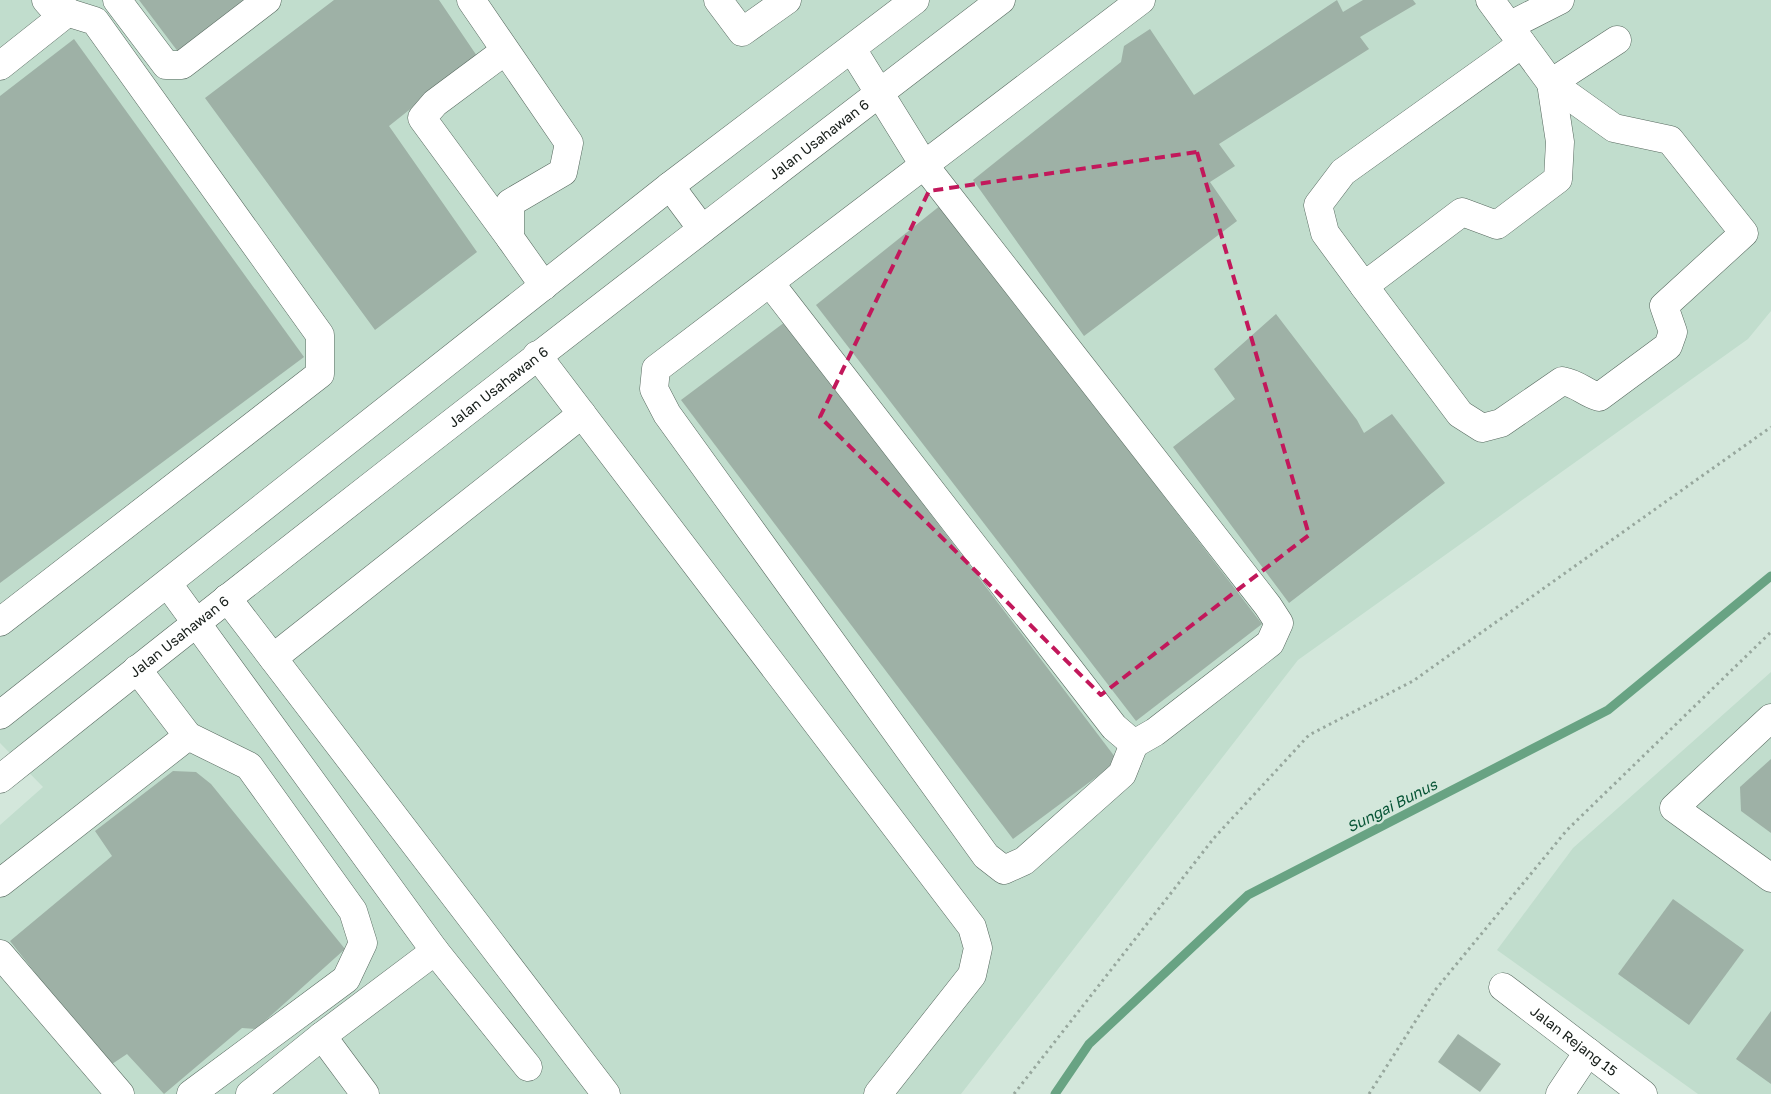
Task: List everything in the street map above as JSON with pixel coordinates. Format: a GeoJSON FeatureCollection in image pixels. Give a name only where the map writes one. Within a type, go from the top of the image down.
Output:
{"type":"FeatureCollection","features":[{"type":"Feature","properties":{"kind":"street"},"geometry":{"type":"LineString","coordinates":[[117,0],[166,66],[182,66],[267,0]]}},
{"type":"Feature","properties":{"kind":"street"},"geometry":{"type":"LineString","coordinates":[[471,0],[569,144],[563,172],[510,203],[510,238]]}},
{"type":"Feature","properties":{"kind":"street"},"geometry":{"type":"LineString","coordinates":[[718,0],[742,32],[788,0]]}},
{"type":"Feature","properties":{"kind":"street"},"geometry":{"type":"LineString","coordinates":[[0,715],[670,186],[915,0]]}},
{"type":"Feature","properties":{"kind":"street","name":"Jalan Usahawan 6"},"geometry":{"type":"LineString","coordinates":[[0,779],[537,355],[1001,0]]}},
{"type":"Feature","properties":{"kind":"street"},"geometry":{"type":"LineString","coordinates":[[852,49],[924,165],[1268,606],[1279,623],[1270,643],[1155,732],[1134,744],[1122,774],[1024,861],[1004,870],[986,856],[667,414],[654,389],[656,369],[770,282],[924,165],[1141,0]]}},
{"type":"Feature","properties":{"kind":"street"},"geometry":{"type":"LineString","coordinates":[[1490,0],[1516,35],[1551,83],[1614,128],[1670,140],[1744,233],[1664,306],[1673,332],[1668,346],[1599,397],[1588,393],[1577,384],[1562,381],[1501,423],[1482,428],[1460,414],[1325,233],[1318,205],[1342,172],[1516,35],[1560,0]]}},
{"type":"Feature","properties":{"kind":"street"},"geometry":{"type":"LineString","coordinates":[[0,66],[57,6],[95,21],[320,335],[320,374],[0,622]]}},
{"type":"Feature","properties":{"kind":"street"},"geometry":{"type":"LineString","coordinates":[[1551,83],[1617,40]]}},
{"type":"Feature","properties":{"kind":"street"},"geometry":{"type":"LineString","coordinates":[[505,51],[434,103],[422,118],[544,286]]}},
{"type":"Feature","properties":{"kind":"street"},"geometry":{"type":"LineString","coordinates":[[1364,286],[1462,212],[1497,225],[1558,179],[1560,142],[1551,83]]}},
{"type":"Feature","properties":{"kind":"street"},"geometry":{"type":"LineString","coordinates":[[670,186],[702,229]]}},
{"type":"Feature","properties":{"kind":"street"},"geometry":{"type":"LineString","coordinates":[[770,282],[1108,720],[1134,744]]}},
{"type":"Feature","properties":{"kind":"street"},"geometry":{"type":"LineString","coordinates":[[537,355],[972,927],[978,948],[972,975],[878,1094]]}},
{"type":"Feature","properties":{"kind":"street"},"geometry":{"type":"LineString","coordinates":[[273,658],[582,414]]}},
{"type":"Feature","properties":{"kind":"street"},"geometry":{"type":"LineString","coordinates":[[168,584],[198,621],[434,951],[528,1067]]}},
{"type":"Feature","properties":{"kind":"street"},"geometry":{"type":"LineString","coordinates":[[227,598],[606,1094]]}},
{"type":"Feature","properties":{"kind":"street"},"geometry":{"type":"LineString","coordinates":[[137,669],[188,736],[249,766],[353,911],[363,942],[346,979],[191,1094]]}},
{"type":"Feature","properties":{"kind":"street"},"geometry":{"type":"LineString","coordinates":[[0,691],[41,682]]}},
{"type":"Feature","properties":{"kind":"street"},"geometry":{"type":"LineString","coordinates":[[1771,719],[1674,808],[1771,878]]}},
{"type":"Feature","properties":{"kind":"street"},"geometry":{"type":"LineString","coordinates":[[0,883],[188,736]]}},
{"type":"Feature","properties":{"kind":"street"},"geometry":{"type":"LineString","coordinates":[[250,1094],[322,1036],[434,951]]}},
{"type":"Feature","properties":{"kind":"street"},"geometry":{"type":"LineString","coordinates":[[0,954],[120,1094]]}},
{"type":"Feature","properties":{"kind":"street","name":"Jalan Rejang 15"},"geometry":{"type":"LineString","coordinates":[[1503,987],[1643,1094]]}},
{"type":"Feature","properties":{"kind":"street"},"geometry":{"type":"LineString","coordinates":[[322,1036],[365,1094]]}},
{"type":"Feature","properties":{"kind":"street"},"geometry":{"type":"LineString","coordinates":[[1560,1094],[1588,1052]]}},
{"type":"Feature","properties":{"kind":"path"},"geometry":{"type":"LineString","coordinates":[[1014,1094],[1214,838],[1309,735],[1413,681],[1771,427]]}},
{"type":"Feature","properties":{"kind":"path"},"geometry":{"type":"LineString","coordinates":[[1370,1094],[1436,989],[1567,830],[1771,632]]}},
{"type":"Feature","properties":{"kind":"highlighted area"},"geometry":{"type":"Polygon","coordinates":[[[1197,152],[1309,535],[1101,695],[820,417],[929,191],[1197,152]]]}},
{"type":"Feature","properties":{"kind":"shaded area"},"geometry":{"type":"Polygon","coordinates":[[[0,0],[1771,0],[1771,311],[1748,339],[1298,660],[961,1094],[0,1094],[0,825],[43,787],[0,743],[0,0]]]}},
{"type":"Feature","properties":{"kind":"shaded area"},"geometry":{"type":"Polygon","coordinates":[[[1771,672],[1771,1094],[1698,1094],[1497,950],[1573,848],[1771,672]]]}},
{"type":"Feature","properties":{"kind":"building"},"geometry":{"type":"Polygon","coordinates":[[[139,0],[248,0],[179,53],[139,0]]]}},
{"type":"Feature","properties":{"kind":"building"},"geometry":{"type":"Polygon","coordinates":[[[334,0],[439,0],[477,56],[389,126],[477,252],[375,330],[205,98],[334,0]]]}},
{"type":"Feature","properties":{"kind":"building"},"geometry":{"type":"Polygon","coordinates":[[[1337,0],[1343,12],[1363,0],[1413,0],[1416,4],[1360,37],[1369,49],[1219,144],[1235,166],[1210,182],[1237,221],[1084,336],[973,180],[1121,62],[1124,46],[1150,29],[1194,95],[1337,0]]]}},
{"type":"Feature","properties":{"kind":"building"},"geometry":{"type":"Polygon","coordinates":[[[74,39],[304,357],[0,583],[0,96],[74,39]]]}},
{"type":"Feature","properties":{"kind":"building"},"geometry":{"type":"Polygon","coordinates":[[[941,205],[1262,624],[1136,721],[816,305],[941,205]]]}},
{"type":"Feature","properties":{"kind":"building"},"geometry":{"type":"Polygon","coordinates":[[[1276,314],[1357,420],[1364,433],[1392,414],[1445,483],[1289,603],[1173,447],[1235,399],[1214,369],[1276,314]]]}},
{"type":"Feature","properties":{"kind":"building"},"geometry":{"type":"Polygon","coordinates":[[[785,322],[1118,761],[1013,839],[681,400],[785,322]]]}},
{"type":"Feature","properties":{"kind":"building"},"geometry":{"type":"Polygon","coordinates":[[[1771,759],[1771,833],[1741,811],[1740,787],[1771,759]]]}},
{"type":"Feature","properties":{"kind":"building"},"geometry":{"type":"Polygon","coordinates":[[[173,771],[196,772],[211,784],[345,949],[256,1029],[242,1028],[164,1094],[127,1054],[109,1066],[10,941],[112,856],[95,831],[173,771]]]}},
{"type":"Feature","properties":{"kind":"building"},"geometry":{"type":"Polygon","coordinates":[[[1673,899],[1744,950],[1689,1025],[1618,974],[1673,899]]]}},
{"type":"Feature","properties":{"kind":"building"},"geometry":{"type":"Polygon","coordinates":[[[1771,1011],[1771,1084],[1736,1059],[1771,1011]]]}},
{"type":"Feature","properties":{"kind":"building"},"geometry":{"type":"Polygon","coordinates":[[[1458,1034],[1501,1064],[1480,1092],[1438,1062],[1458,1034]]]}},
{"type":"Feature","properties":{"kind":"waterway","name":"Sungai Bunus"},"geometry":{"type":"LineString","coordinates":[[1055,1094],[1089,1044],[1248,895],[1608,710],[1771,576]]}}]}
